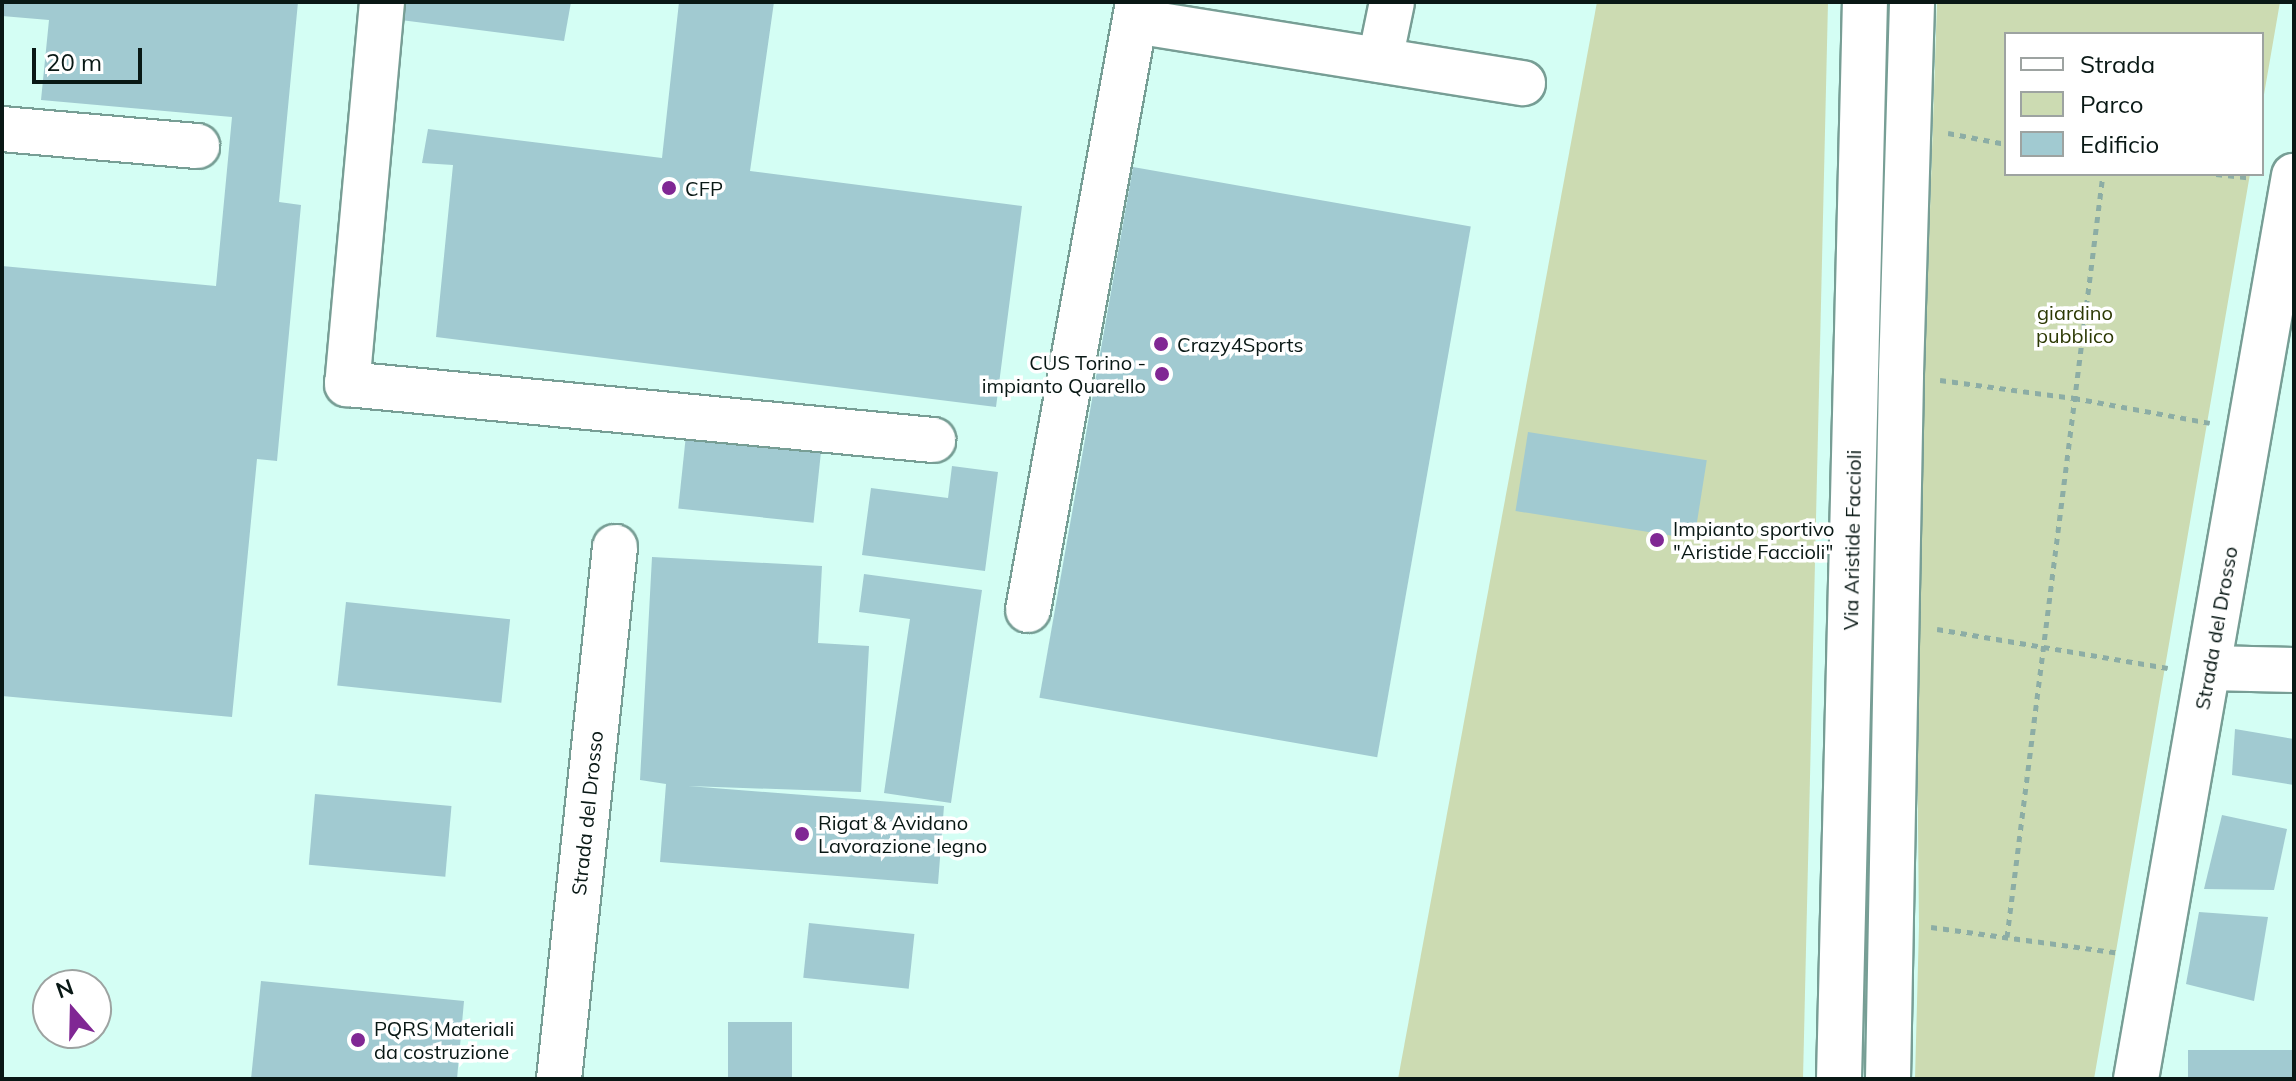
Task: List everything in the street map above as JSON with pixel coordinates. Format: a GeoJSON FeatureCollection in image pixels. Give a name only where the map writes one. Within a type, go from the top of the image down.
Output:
{"type":"FeatureCollection","features":[{"type":"Feature","properties":{"kind":"street"},"geometry":{"type":"LineString","coordinates":[[382,2],[347,384],[933,440]]}},
{"type":"Feature","properties":{"kind":"street"},"geometry":{"type":"LineString","coordinates":[[1380,60],[1392,2]]}},
{"type":"Feature","properties":{"kind":"street","name":"Via Aristide Faccioli"},"geometry":{"type":"LineString","coordinates":[[1839,1079],[1865,2]]}},
{"type":"Feature","properties":{"kind":"street"},"geometry":{"type":"LineString","coordinates":[[1888,1079],[1901,374],[1912,2]]}},
{"type":"Feature","properties":{"kind":"street"},"geometry":{"type":"LineString","coordinates":[[1028,610],[1136,11],[1380,60],[1523,83]]}},
{"type":"Feature","properties":{"kind":"street"},"geometry":{"type":"LineString","coordinates":[[2,129],[197,146]]}},
{"type":"Feature","properties":{"kind":"street","name":"Strada del Drosso"},"geometry":{"type":"LineString","coordinates":[[2136,1079],[2294,176]]}},
{"type":"Feature","properties":{"kind":"street","name":"Strada del Drosso"},"geometry":{"type":"LineString","coordinates":[[559,1079],[615,547]]}},
{"type":"Feature","properties":{"kind":"street"},"geometry":{"type":"LineString","coordinates":[[2209,668],[2294,670]]}},
{"type":"Feature","properties":{"kind":"path"},"geometry":{"type":"LineString","coordinates":[[1909,123],[2004,144]]}},
{"type":"Feature","properties":{"kind":"path"},"geometry":{"type":"LineString","coordinates":[[2007,937],[2103,176]]}},
{"type":"Feature","properties":{"kind":"path"},"geometry":{"type":"LineString","coordinates":[[1901,374],[2074,398],[2207,423],[2251,427]]}},
{"type":"Feature","properties":{"kind":"path"},"geometry":{"type":"LineString","coordinates":[[1896,622],[2165,668],[2209,668]]}},
{"type":"Feature","properties":{"kind":"path"},"geometry":{"type":"LineString","coordinates":[[1889,923],[2156,957]]}},
{"type":"Feature","properties":{"kind":"green space","name":"Impianto sportivo \"Aristide Faccioli\""},"geometry":{"type":"Polygon","coordinates":[[[1597,2],[1828,2],[1803,1079],[1398,1079],[1597,2]]]}},
{"type":"Feature","properties":{"kind":"green space","name":"giardino pubblico"},"geometry":{"type":"Polygon","coordinates":[[[1937,2],[2280,2],[2264,94],[2264,32],[2004,32],[2004,176],[2250,176],[2094,1079],[1915,1079],[1919,926],[1916,626],[1937,2]]]}},
{"type":"Feature","properties":{"kind":"building"},"geometry":{"type":"Polygon","coordinates":[[[2,2],[298,2],[279,202],[301,205],[277,461],[257,459],[232,717],[2,696],[2,266],[216,286],[232,117],[41,100],[49,20],[2,16],[2,2]]]}},
{"type":"Feature","properties":{"kind":"building"},"geometry":{"type":"Polygon","coordinates":[[[395,2],[571,2],[564,41],[393,19],[395,2]]]}},
{"type":"Feature","properties":{"kind":"building","name":"CFP"},"geometry":{"type":"Polygon","coordinates":[[[679,2],[774,2],[750,171],[1022,206],[996,407],[436,337],[453,165],[422,163],[428,129],[662,158],[679,2]]]}},
{"type":"Feature","properties":{"kind":"building"},"geometry":{"type":"Polygon","coordinates":[[[1133,167],[1471,227],[1377,757],[1039,698],[1133,167]]]}},
{"type":"Feature","properties":{"kind":"building"},"geometry":{"type":"Polygon","coordinates":[[[1528,432],[1707,460],[1694,539],[1515,511],[1528,432]]]}},
{"type":"Feature","properties":{"kind":"building"},"geometry":{"type":"Polygon","coordinates":[[[686,435],[821,449],[814,523],[678,509],[686,435]]]}},
{"type":"Feature","properties":{"kind":"building"},"geometry":{"type":"Polygon","coordinates":[[[952,466],[998,472],[985,571],[862,555],[871,488],[948,498],[952,466]]]}},
{"type":"Feature","properties":{"kind":"building"},"geometry":{"type":"Polygon","coordinates":[[[652,557],[822,566],[818,643],[869,646],[861,792],[688,786],[944,806],[938,884],[660,862],[666,784],[640,780],[652,557]]]}},
{"type":"Feature","properties":{"kind":"building"},"geometry":{"type":"Polygon","coordinates":[[[864,574],[982,590],[951,803],[884,793],[910,619],[859,612],[864,574]]]}},
{"type":"Feature","properties":{"kind":"building"},"geometry":{"type":"Polygon","coordinates":[[[346,602],[510,619],[501,703],[337,686],[346,602]]]}},
{"type":"Feature","properties":{"kind":"building"},"geometry":{"type":"Polygon","coordinates":[[[2235,729],[2294,739],[2294,785],[2232,775],[2235,729]]]}},
{"type":"Feature","properties":{"kind":"building"},"geometry":{"type":"Polygon","coordinates":[[[315,794],[451,806],[445,877],[309,865],[315,794]]]}},
{"type":"Feature","properties":{"kind":"building"},"geometry":{"type":"Polygon","coordinates":[[[2222,815],[2287,829],[2274,890],[2204,889],[2222,815]]]}},
{"type":"Feature","properties":{"kind":"building"},"geometry":{"type":"Polygon","coordinates":[[[2199,912],[2268,917],[2254,1001],[2186,984],[2199,912]]]}},
{"type":"Feature","properties":{"kind":"building"},"geometry":{"type":"Polygon","coordinates":[[[809,923],[914,934],[909,989],[803,978],[809,923]]]}},
{"type":"Feature","properties":{"kind":"building","name":"PQRS Materiali da costruzione"},"geometry":{"type":"Polygon","coordinates":[[[261,981],[464,1001],[457,1079],[251,1079],[261,981]]]}},
{"type":"Feature","properties":{"kind":"building"},"geometry":{"type":"Polygon","coordinates":[[[728,1022],[792,1022],[792,1079],[728,1079],[728,1022]]]}},
{"type":"Feature","properties":{"kind":"building"},"geometry":{"type":"Polygon","coordinates":[[[2188,1050],[2293,1050],[2293,1079],[2188,1079],[2188,1050]]]}},
{"type":"Feature","properties":{"kind":"place","name":"CFP"},"geometry":{"type":"Point","coordinates":[669,188]}},
{"type":"Feature","properties":{"kind":"place","name":"Crazy4Sports"},"geometry":{"type":"Point","coordinates":[1161,344]}},
{"type":"Feature","properties":{"kind":"place","name":"CUS Torino - impianto Quarello"},"geometry":{"type":"Point","coordinates":[1162,374]}},
{"type":"Feature","properties":{"kind":"place","name":"Impianto sportivo \"Aristide Faccioli\""},"geometry":{"type":"Point","coordinates":[1657,540]}},
{"type":"Feature","properties":{"kind":"place","name":"Rigat & Avidano Lavorazione legno"},"geometry":{"type":"Point","coordinates":[802,834]}},
{"type":"Feature","properties":{"kind":"place","name":"PQRS Materiali da costruzione"},"geometry":{"type":"Point","coordinates":[358,1040]}}]}
